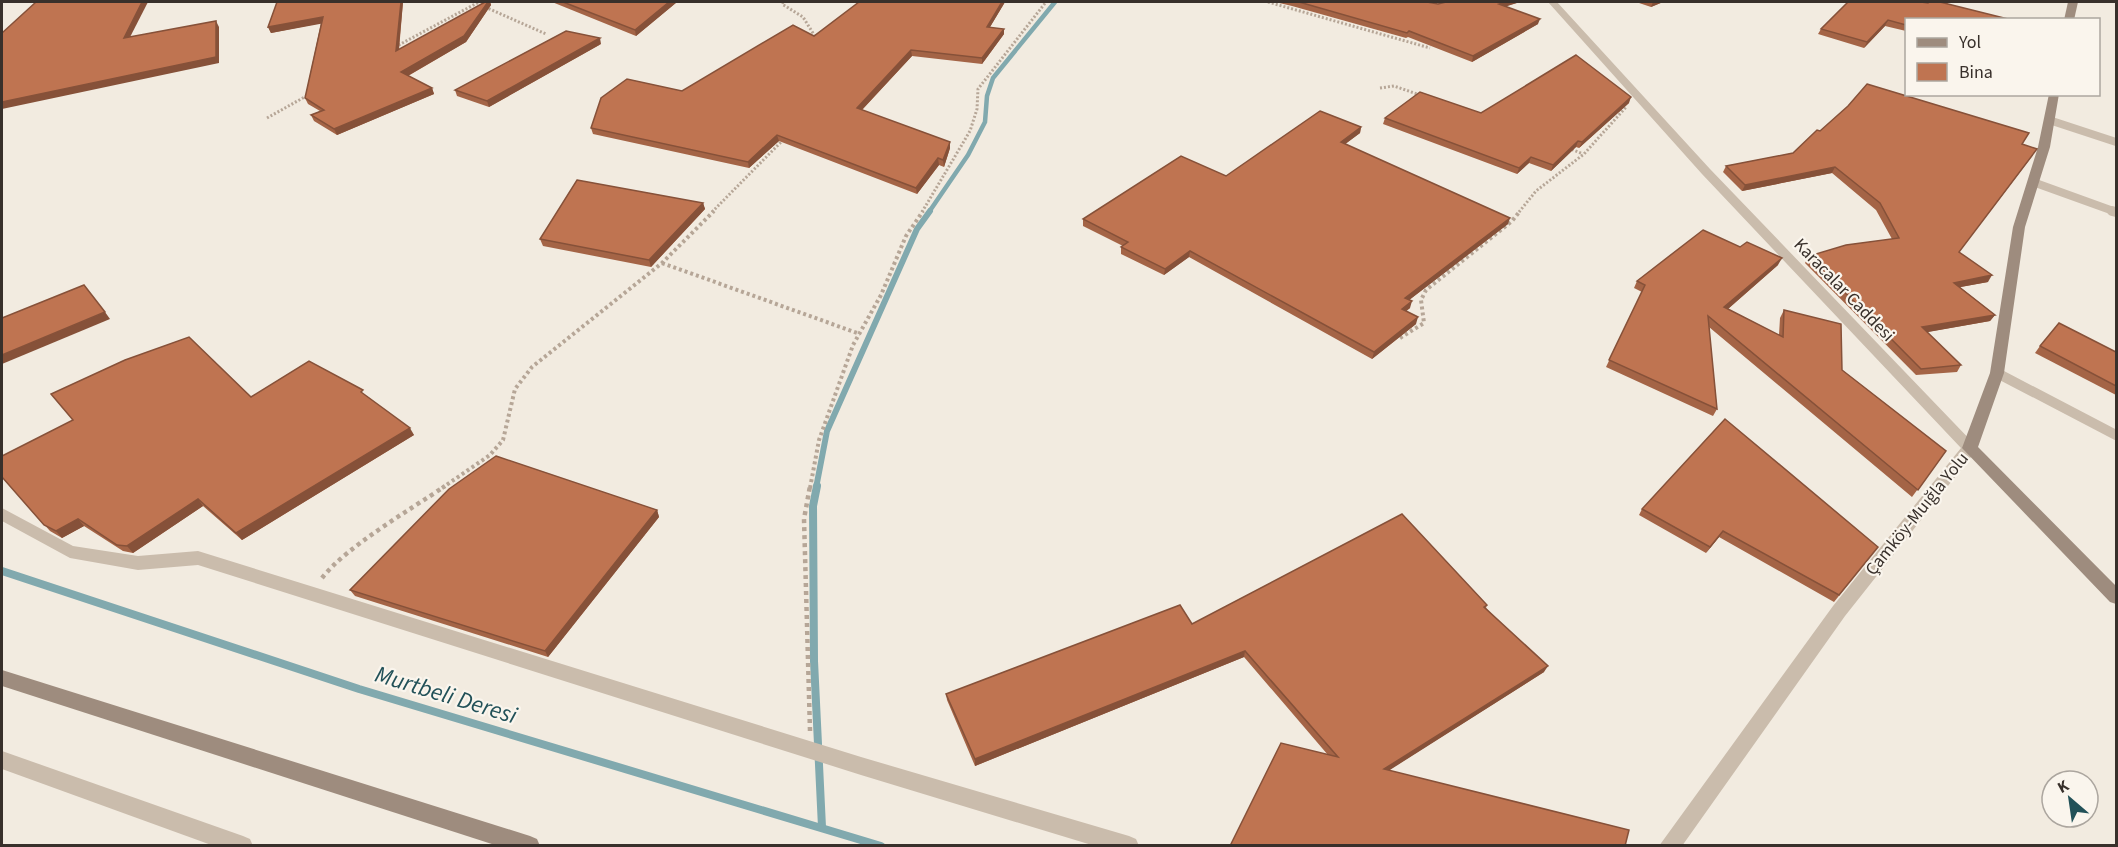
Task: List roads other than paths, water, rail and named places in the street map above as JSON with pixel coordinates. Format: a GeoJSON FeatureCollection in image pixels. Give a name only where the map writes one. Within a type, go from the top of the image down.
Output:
{"type":"FeatureCollection","features":[{"type":"Feature","properties":{"kind":"street","name":"Karacalar Caddesi"},"geometry":{"type":"LineString","coordinates":[[1552,2],[1636,97],[1805,278],[2116,597]]}},
{"type":"Feature","properties":{"kind":"street"},"geometry":{"type":"LineString","coordinates":[[2069,18],[2073,2]]}},
{"type":"Feature","properties":{"kind":"street","name":"Çamköy-Muığla Yolu"},"geometry":{"type":"LineString","coordinates":[[1669,846],[1839,611],[1970,448],[1997,373],[2019,227],[2033,183],[2054,96]]}},
{"type":"Feature","properties":{"kind":"street"},"geometry":{"type":"LineString","coordinates":[[2,514],[70,552],[138,563],[198,558],[809,750],[1129,846]]}},
{"type":"Feature","properties":{"kind":"street"},"geometry":{"type":"LineString","coordinates":[[2,678],[530,846]]}},
{"type":"Feature","properties":{"kind":"street"},"geometry":{"type":"LineString","coordinates":[[2,760],[243,846]]}},
{"type":"Feature","properties":{"kind":"lane"},"geometry":{"type":"LineString","coordinates":[[2049,120],[2116,142]]}},
{"type":"Feature","properties":{"kind":"lane"},"geometry":{"type":"LineString","coordinates":[[2033,183],[2116,212]]}},
{"type":"Feature","properties":{"kind":"lane"},"geometry":{"type":"LineString","coordinates":[[1997,373],[2116,435]]}},
{"type":"Feature","properties":{"kind":"waterway"},"geometry":{"type":"LineString","coordinates":[[929,212],[968,155],[985,122],[987,96],[993,78],[1055,2]]}},
{"type":"Feature","properties":{"kind":"waterway"},"geometry":{"type":"LineString","coordinates":[[816,488],[827,431],[917,229],[930,211]]}},
{"type":"Feature","properties":{"kind":"waterway"},"geometry":{"type":"LineString","coordinates":[[817,486],[813,506],[814,661],[822,827]]}},
{"type":"Feature","properties":{"kind":"waterway","name":"Murtbeli Deresi"},"geometry":{"type":"LineString","coordinates":[[2,571],[359,689],[881,846]]}}]}
